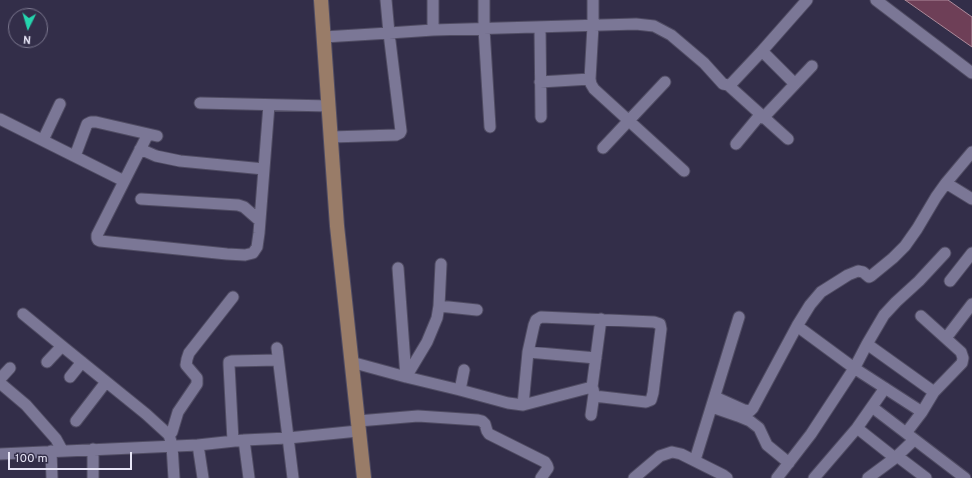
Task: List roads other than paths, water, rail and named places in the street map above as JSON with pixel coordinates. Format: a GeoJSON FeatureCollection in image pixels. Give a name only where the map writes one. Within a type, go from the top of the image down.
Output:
{"type":"FeatureCollection","features":[{"type":"Feature","properties":{"kind":"main road"},"geometry":{"type":"LineString","coordinates":[[321,0],[337,226],[364,478]]}},
{"type":"Feature","properties":{"kind":"street"},"geometry":{"type":"LineString","coordinates":[[330,137],[396,135],[401,131],[388,32],[386,0]]}},
{"type":"Feature","properties":{"kind":"street"},"geometry":{"type":"LineString","coordinates":[[433,0],[433,30]]}},
{"type":"Feature","properties":{"kind":"street"},"geometry":{"type":"LineString","coordinates":[[484,0],[484,29],[490,127]]}},
{"type":"Feature","properties":{"kind":"street"},"geometry":{"type":"LineString","coordinates":[[593,0],[591,84],[594,89],[684,171]]}},
{"type":"Feature","properties":{"kind":"street"},"geometry":{"type":"LineString","coordinates":[[728,85],[731,84],[807,0]]}},
{"type":"Feature","properties":{"kind":"street"},"geometry":{"type":"LineString","coordinates":[[876,0],[972,73]]}},
{"type":"Feature","properties":{"kind":"street"},"geometry":{"type":"LineString","coordinates":[[324,37],[433,30],[636,24],[654,26],[672,35],[704,63],[723,84],[728,85],[788,139]]}},
{"type":"Feature","properties":{"kind":"street"},"geometry":{"type":"LineString","coordinates":[[540,27],[541,117]]}},
{"type":"Feature","properties":{"kind":"street"},"geometry":{"type":"LineString","coordinates":[[762,50],[795,84]]}},
{"type":"Feature","properties":{"kind":"street"},"geometry":{"type":"LineString","coordinates":[[736,144],[812,66]]}},
{"type":"Feature","properties":{"kind":"street"},"geometry":{"type":"LineString","coordinates":[[540,82],[590,79]]}},
{"type":"Feature","properties":{"kind":"street"},"geometry":{"type":"LineString","coordinates":[[603,148],[665,82]]}},
{"type":"Feature","properties":{"kind":"street"},"geometry":{"type":"LineString","coordinates":[[200,103],[329,106]]}},
{"type":"Feature","properties":{"kind":"street"},"geometry":{"type":"LineString","coordinates":[[42,140],[60,104]]}},
{"type":"Feature","properties":{"kind":"street"},"geometry":{"type":"LineString","coordinates":[[76,156],[87,124],[91,122],[152,135],[140,149],[97,235],[97,238],[100,241],[245,255],[253,252],[257,247],[269,105]]}},
{"type":"Feature","properties":{"kind":"street"},"geometry":{"type":"LineString","coordinates":[[0,119],[124,181]]}},
{"type":"Feature","properties":{"kind":"street"},"geometry":{"type":"LineString","coordinates":[[140,149],[156,156],[180,161],[264,169]]}},
{"type":"Feature","properties":{"kind":"street"},"geometry":{"type":"LineString","coordinates":[[713,402],[750,411],[797,326],[810,305],[821,292],[848,275],[858,271],[863,272],[869,277],[893,258],[905,246],[936,197],[972,152]]}},
{"type":"Feature","properties":{"kind":"street"},"geometry":{"type":"LineString","coordinates":[[946,183],[972,199]]}},
{"type":"Feature","properties":{"kind":"street"},"geometry":{"type":"LineString","coordinates":[[141,199],[238,205],[244,207],[260,221]]}},
{"type":"Feature","properties":{"kind":"street"},"geometry":{"type":"LineString","coordinates":[[777,478],[811,434],[854,368],[884,315],[945,253]]}},
{"type":"Feature","properties":{"kind":"street"},"geometry":{"type":"LineString","coordinates":[[950,281],[972,253]]}},
{"type":"Feature","properties":{"kind":"street"},"geometry":{"type":"LineString","coordinates":[[406,377],[427,342],[437,318],[441,264]]}},
{"type":"Feature","properties":{"kind":"street"},"geometry":{"type":"LineString","coordinates":[[398,268],[406,377]]}},
{"type":"Feature","properties":{"kind":"street"},"geometry":{"type":"LineString","coordinates":[[174,478],[171,440],[172,432],[178,412],[196,384],[197,378],[186,365],[187,359],[189,353],[233,297]]}},
{"type":"Feature","properties":{"kind":"street"},"geometry":{"type":"LineString","coordinates":[[946,338],[972,304]]}},
{"type":"Feature","properties":{"kind":"street"},"geometry":{"type":"LineString","coordinates":[[439,306],[477,310]]}},
{"type":"Feature","properties":{"kind":"street"},"geometry":{"type":"LineString","coordinates":[[23,314],[146,414],[171,440]]}},
{"type":"Feature","properties":{"kind":"street"},"geometry":{"type":"LineString","coordinates":[[868,478],[896,457],[910,437],[934,392],[962,363],[964,358],[961,352],[921,316]]}},
{"type":"Feature","properties":{"kind":"street"},"geometry":{"type":"LineString","coordinates":[[351,362],[508,403],[523,405],[593,391],[646,402],[651,400],[653,393],[661,329],[660,324],[654,322],[541,317],[536,320],[534,325],[528,352],[523,405]]}},
{"type":"Feature","properties":{"kind":"street"},"geometry":{"type":"LineString","coordinates":[[695,460],[739,318]]}},
{"type":"Feature","properties":{"kind":"street"},"geometry":{"type":"LineString","coordinates":[[591,416],[601,319]]}},
{"type":"Feature","properties":{"kind":"street"},"geometry":{"type":"LineString","coordinates":[[797,326],[854,368],[922,412]]}},
{"type":"Feature","properties":{"kind":"street"},"geometry":{"type":"LineString","coordinates":[[867,344],[934,392]]}},
{"type":"Feature","properties":{"kind":"street"},"geometry":{"type":"LineString","coordinates":[[47,362],[62,346]]}},
{"type":"Feature","properties":{"kind":"street"},"geometry":{"type":"LineString","coordinates":[[277,348],[293,478]]}},
{"type":"Feature","properties":{"kind":"street"},"geometry":{"type":"LineString","coordinates":[[528,352],[596,358]]}},
{"type":"Feature","properties":{"kind":"street"},"geometry":{"type":"LineString","coordinates":[[249,478],[238,440],[229,365],[232,361],[278,360]]}},
{"type":"Feature","properties":{"kind":"street"},"geometry":{"type":"LineString","coordinates":[[70,377],[82,362]]}},
{"type":"Feature","properties":{"kind":"street"},"geometry":{"type":"LineString","coordinates":[[0,379],[10,368]]}},
{"type":"Feature","properties":{"kind":"street"},"geometry":{"type":"LineString","coordinates":[[460,390],[464,370]]}},
{"type":"Feature","properties":{"kind":"street"},"geometry":{"type":"LineString","coordinates":[[76,421],[106,382]]}},
{"type":"Feature","properties":{"kind":"street"},"geometry":{"type":"LineString","coordinates":[[0,383],[26,405],[56,439],[62,450]]}},
{"type":"Feature","properties":{"kind":"street"},"geometry":{"type":"LineString","coordinates":[[814,478],[857,428],[885,388]]}},
{"type":"Feature","properties":{"kind":"street"},"geometry":{"type":"LineString","coordinates":[[713,402],[750,421],[759,428],[767,445],[789,463]]}},
{"type":"Feature","properties":{"kind":"street"},"geometry":{"type":"LineString","coordinates":[[872,407],[965,478]]}},
{"type":"Feature","properties":{"kind":"street"},"geometry":{"type":"LineString","coordinates":[[0,454],[93,449],[171,440],[198,445],[238,440],[288,438],[418,416],[482,421],[490,434],[545,462],[548,468],[541,478]]}},
{"type":"Feature","properties":{"kind":"street"},"geometry":{"type":"LineString","coordinates":[[857,428],[926,478]]}},
{"type":"Feature","properties":{"kind":"street"},"geometry":{"type":"LineString","coordinates":[[198,445],[203,478]]}},
{"type":"Feature","properties":{"kind":"street"},"geometry":{"type":"LineString","coordinates":[[93,449],[93,478]]}},
{"type":"Feature","properties":{"kind":"street"},"geometry":{"type":"LineString","coordinates":[[51,451],[52,478]]}},
{"type":"Feature","properties":{"kind":"street"},"geometry":{"type":"LineString","coordinates":[[634,478],[660,456],[672,452],[695,460],[727,478]]}}]}
